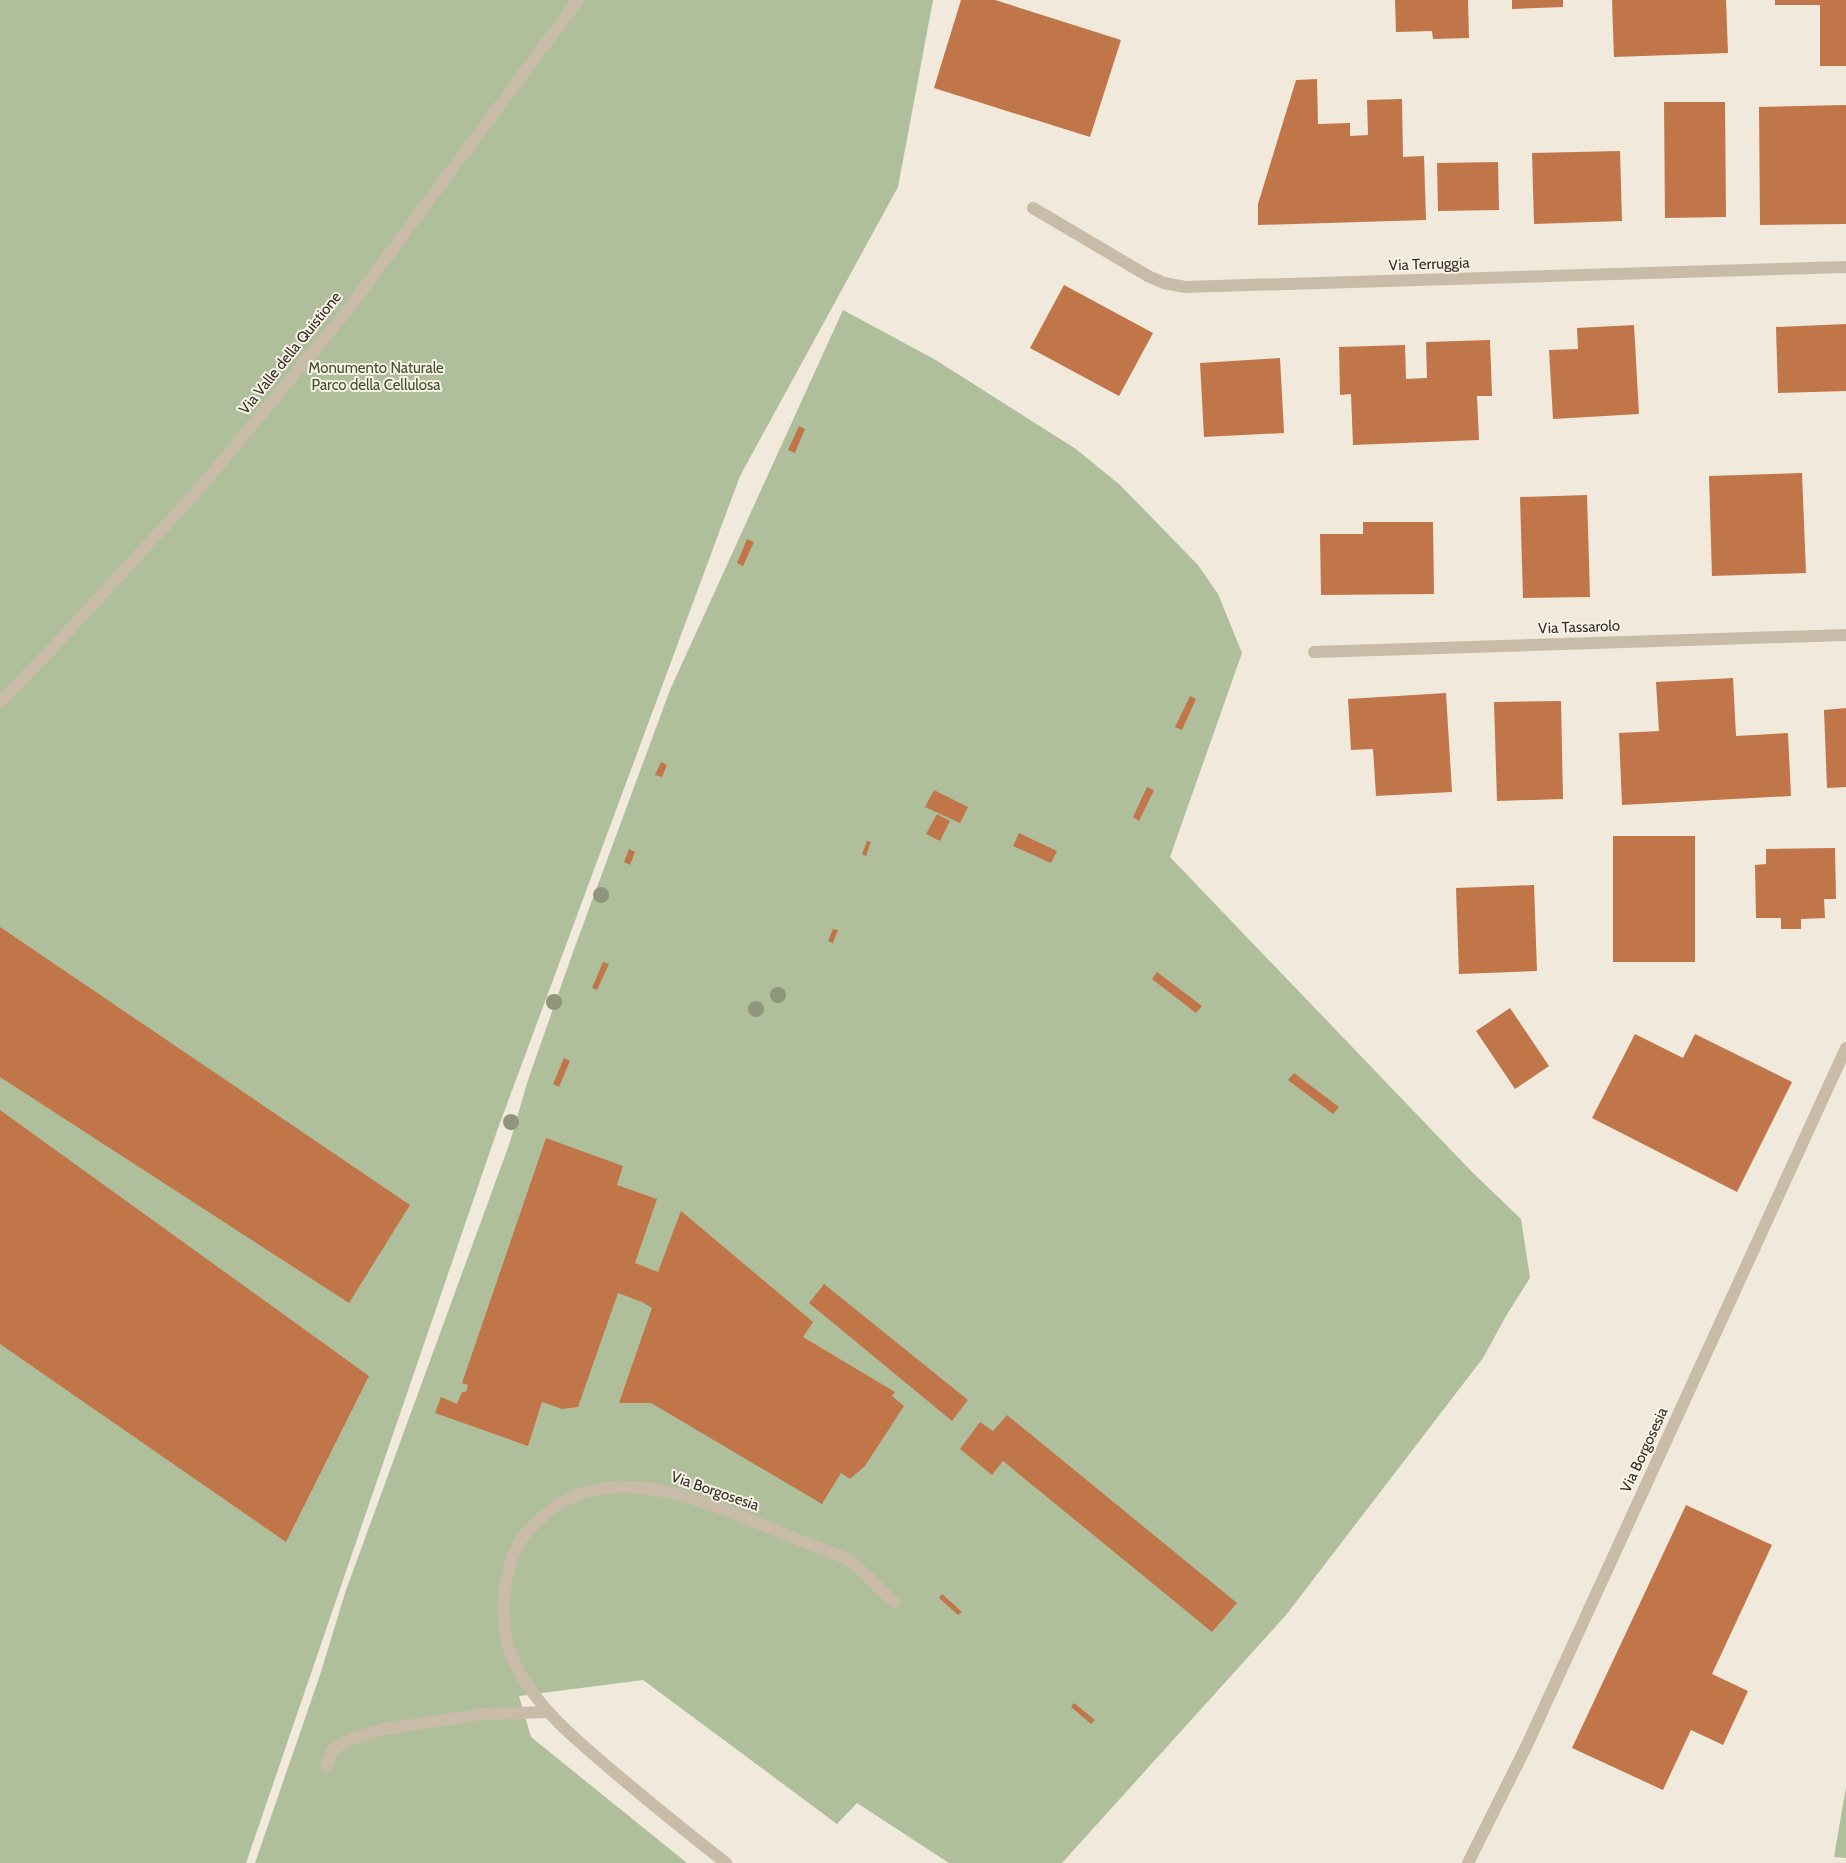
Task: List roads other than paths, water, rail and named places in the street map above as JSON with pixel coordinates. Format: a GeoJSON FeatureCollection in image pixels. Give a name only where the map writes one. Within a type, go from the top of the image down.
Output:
{"type":"FeatureCollection","features":[{"type":"Feature","properties":{"kind":"street","name":"Via Valle della Quistione"},"geometry":{"type":"LineString","coordinates":[[0,702],[48,653],[200,488],[340,319],[578,0]]}},
{"type":"Feature","properties":{"kind":"street","name":"Via Terruggia"},"geometry":{"type":"LineString","coordinates":[[1033,208],[1148,276],[1164,283],[1185,287],[1846,267]]}},
{"type":"Feature","properties":{"kind":"street","name":"Via Tassarolo"},"geometry":{"type":"LineString","coordinates":[[1314,652],[1846,635]]}},
{"type":"Feature","properties":{"kind":"street","name":"Via Borgosesia"},"geometry":{"type":"LineString","coordinates":[[1468,1863],[1526,1747],[1846,1048]]}},
{"type":"Feature","properties":{"kind":"street","name":"Via Borgosesia"},"geometry":{"type":"LineString","coordinates":[[726,1863],[647,1801],[574,1737],[547,1712],[531,1692],[517,1668],[505,1628],[504,1613],[509,1572],[517,1544],[529,1529],[555,1506],[589,1491],[604,1488],[644,1487],[680,1494],[729,1511],[847,1559],[894,1602]]}},
{"type":"Feature","properties":{"kind":"street"},"geometry":{"type":"LineString","coordinates":[[326,1766],[333,1749],[351,1739],[384,1728],[484,1714],[547,1712]]}},
{"type":"Feature","properties":{"kind":"park label","name":"Monumento Naturale Parco della Cellulosa"},"geometry":{"type":"Point","coordinates":[376,376]}}]}
